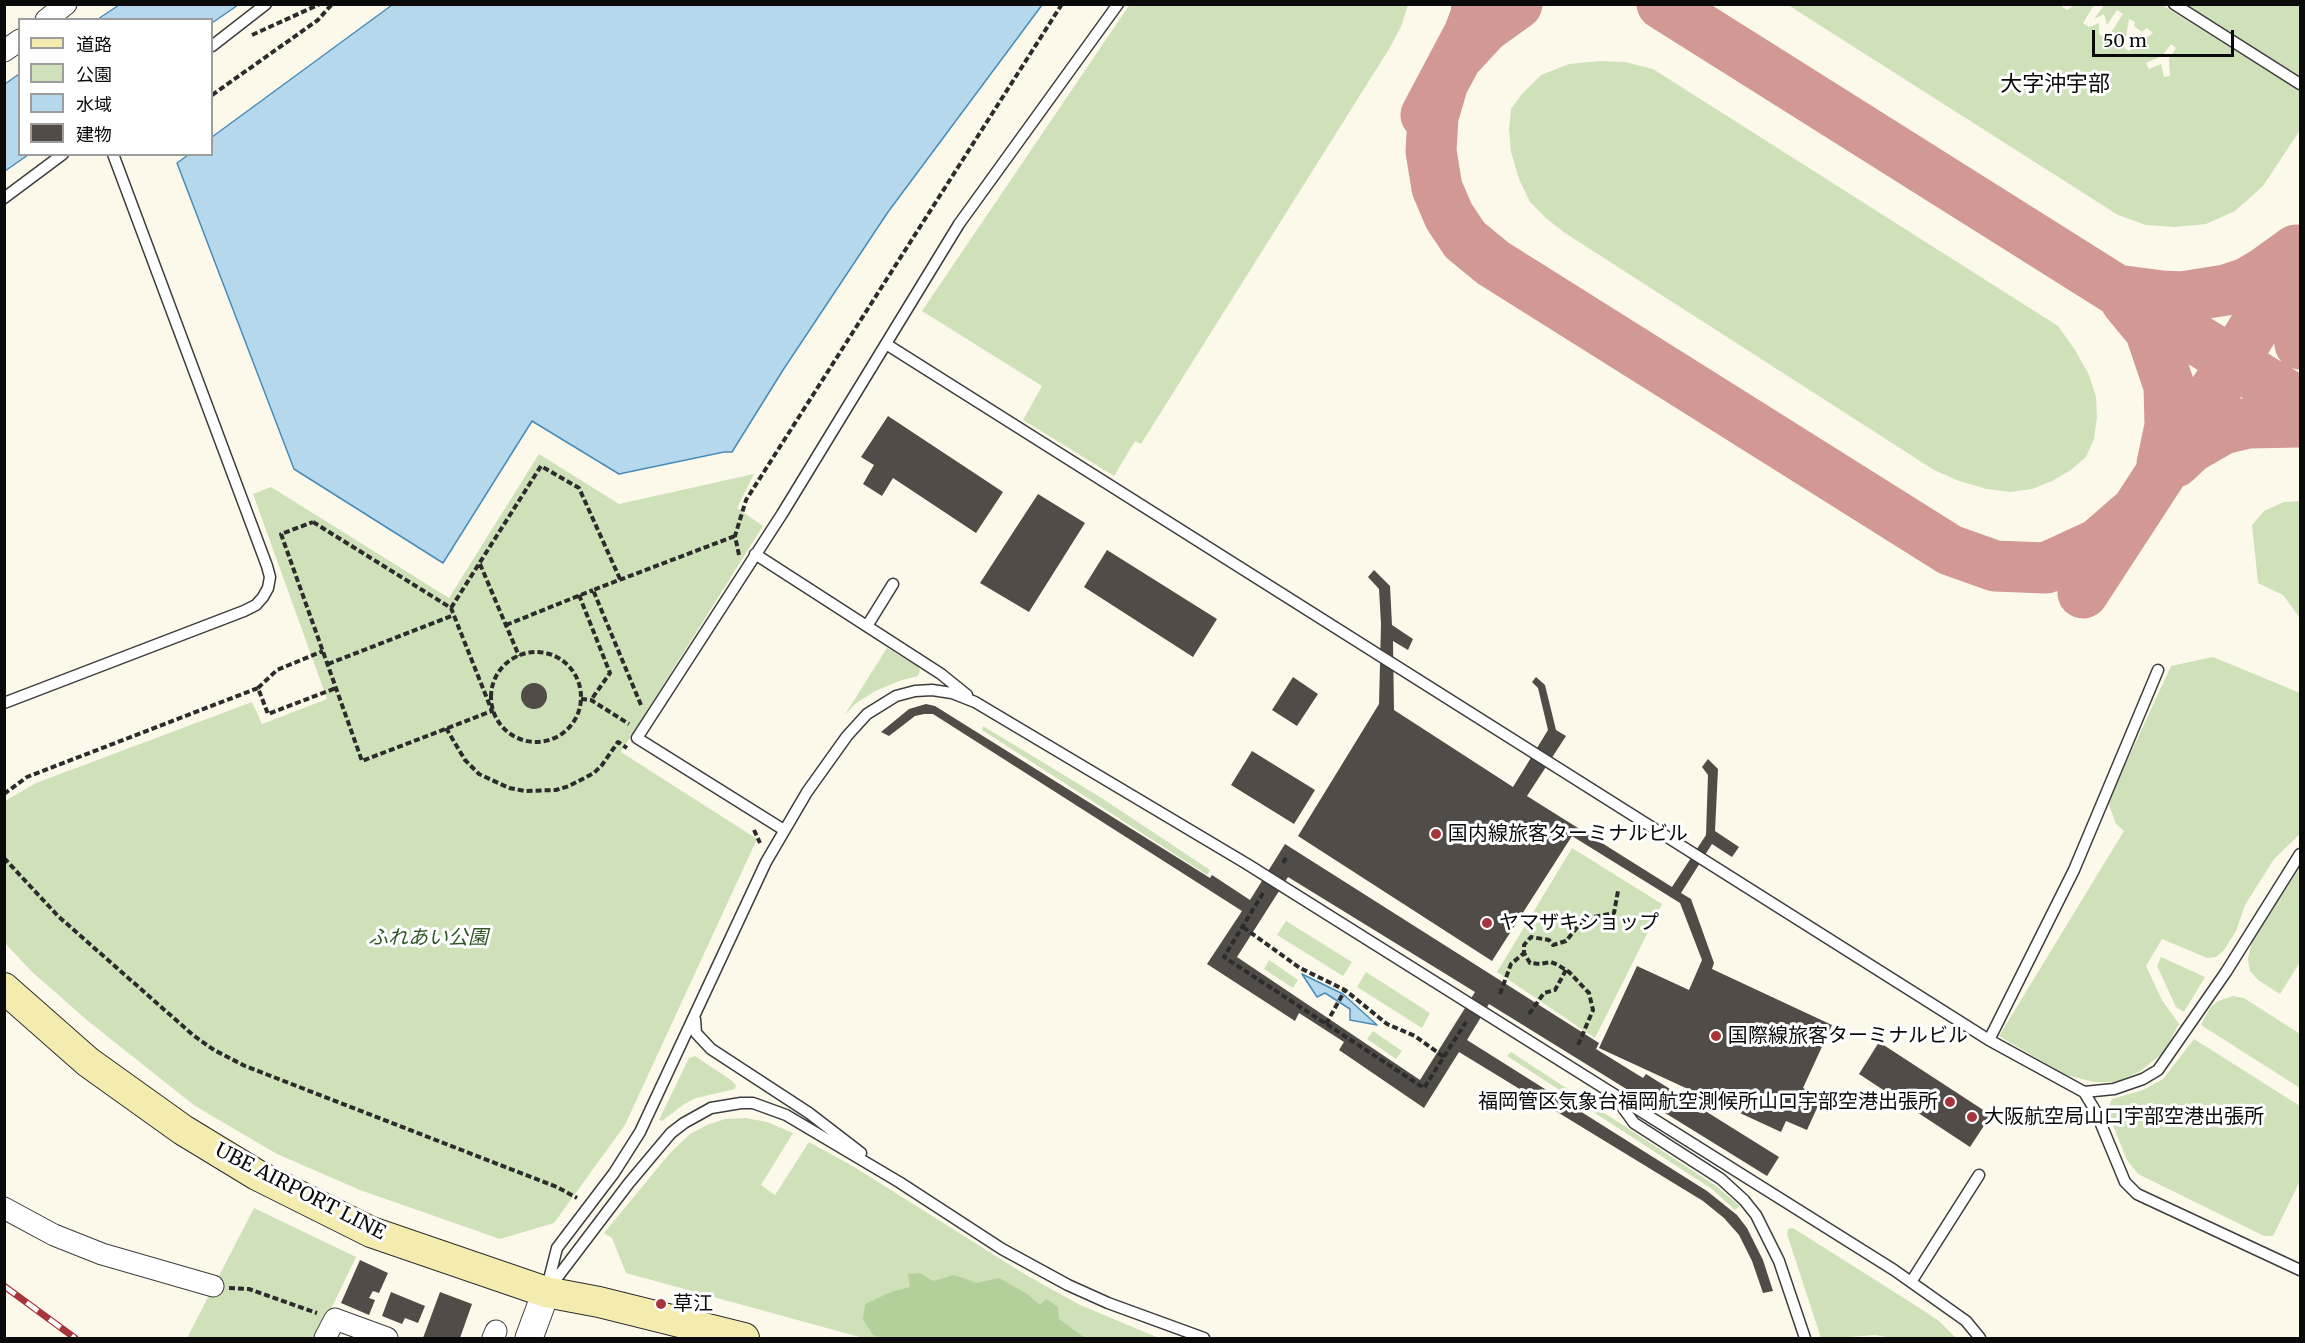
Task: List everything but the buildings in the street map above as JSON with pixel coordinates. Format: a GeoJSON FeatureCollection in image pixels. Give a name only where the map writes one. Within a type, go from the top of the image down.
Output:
{"type":"FeatureCollection","features":[{"type":"Feature","properties":{"kind":"main road","name":"UBE AIRPORT LINE"},"geometry":{"type":"LineString","coordinates":[[4,988],[88,1062],[183,1131],[257,1175],[371,1232],[546,1292],[599,1302],[744,1338]]}},
{"type":"Feature","properties":{"kind":"street"},"geometry":{"type":"LineString","coordinates":[[48,18],[66,4]]}},
{"type":"Feature","properties":{"kind":"street"},"geometry":{"type":"LineString","coordinates":[[4,51],[18,41]]}},
{"type":"Feature","properties":{"kind":"street"},"geometry":{"type":"LineString","coordinates":[[4,1209],[54,1235],[102,1254],[213,1286]]}},
{"type":"Feature","properties":{"kind":"street"},"geometry":{"type":"LineString","coordinates":[[529,1338],[546,1292]]}},
{"type":"Feature","properties":{"kind":"street"},"geometry":{"type":"LineString","coordinates":[[325,1338],[335,1319],[387,1338]]}},
{"type":"Feature","properties":{"kind":"lane"},"geometry":{"type":"LineString","coordinates":[[213,45],[266,4]]}},
{"type":"Feature","properties":{"kind":"lane"},"geometry":{"type":"LineString","coordinates":[[784,830],[637,738],[755,554],[959,224],[1118,4]]}},
{"type":"Feature","properties":{"kind":"lane"},"geometry":{"type":"LineString","coordinates":[[2174,4],[2301,84]]}},
{"type":"Feature","properties":{"kind":"lane"},"geometry":{"type":"LineString","coordinates":[[4,198],[60,156]]}},
{"type":"Feature","properties":{"kind":"lane"},"geometry":{"type":"LineString","coordinates":[[4,704],[244,611],[256,605],[268,588],[270,577],[267,566],[114,156]]}},
{"type":"Feature","properties":{"kind":"lane"},"geometry":{"type":"LineString","coordinates":[[886,344],[1989,1040],[2084,1092],[2096,1112],[2125,1182],[2137,1194],[2301,1270]]}},
{"type":"Feature","properties":{"kind":"lane"},"geometry":{"type":"LineString","coordinates":[[755,554],[941,674],[975,702],[1247,864],[1911,1282],[1966,1321],[1980,1338]]}},
{"type":"Feature","properties":{"kind":"lane"},"geometry":{"type":"LineString","coordinates":[[867,626],[893,584]]}},
{"type":"Feature","properties":{"kind":"lane"},"geometry":{"type":"LineString","coordinates":[[1989,1040],[2074,870],[2158,670]]}},
{"type":"Feature","properties":{"kind":"lane"},"geometry":{"type":"LineString","coordinates":[[546,1292],[558,1248],[629,1151],[653,1107],[750,895],[784,830],[847,736],[856,724],[879,705],[906,694],[933,690],[952,693],[975,702]]}},
{"type":"Feature","properties":{"kind":"lane"},"geometry":{"type":"LineString","coordinates":[[2084,1092],[2114,1089],[2143,1079],[2158,1070],[2226,972],[2301,854]]}},
{"type":"Feature","properties":{"kind":"lane"},"geometry":{"type":"LineString","coordinates":[[695,1016],[696,1032],[711,1048],[809,1113],[899,1182]]}},
{"type":"Feature","properties":{"kind":"lane"},"geometry":{"type":"LineString","coordinates":[[1611,1092],[1634,1123],[1720,1179],[1744,1200],[1756,1215],[1779,1261],[1805,1338]]}},
{"type":"Feature","properties":{"kind":"lane"},"geometry":{"type":"LineString","coordinates":[[546,1292],[658,1148],[684,1123],[711,1108],[741,1103],[769,1107],[786,1115],[899,1182],[1002,1249],[1068,1285],[1108,1303],[1204,1338]]}},
{"type":"Feature","properties":{"kind":"lane"},"geometry":{"type":"LineString","coordinates":[[1911,1282],[1980,1175]]}},
{"type":"Feature","properties":{"kind":"path"},"geometry":{"type":"LineString","coordinates":[[244,38],[320,4]]}},
{"type":"Feature","properties":{"kind":"path"},"geometry":{"type":"LineString","coordinates":[[213,96],[318,20],[332,4]]}},
{"type":"Feature","properties":{"kind":"path"},"geometry":{"type":"LineString","coordinates":[[506,625],[735,536],[746,500],[1062,4]]}},
{"type":"Feature","properties":{"kind":"path"},"geometry":{"type":"LineString","coordinates":[[452,608],[541,466],[579,488],[620,579]]}},
{"type":"Feature","properties":{"kind":"path"},"geometry":{"type":"LineString","coordinates":[[492,711],[362,761],[281,534],[313,522],[452,608],[492,711],[508,733],[520,739],[533,742],[547,741],[559,736],[570,727],[577,716],[581,699],[576,677],[568,666],[545,653],[531,652],[519,656],[507,663],[496,678],[491,698],[492,711]]}},
{"type":"Feature","properties":{"kind":"path"},"geometry":{"type":"LineString","coordinates":[[479,564],[519,656]]}},
{"type":"Feature","properties":{"kind":"path"},"geometry":{"type":"LineString","coordinates":[[593,590],[641,705]]}},
{"type":"Feature","properties":{"kind":"path"},"geometry":{"type":"LineString","coordinates":[[579,595],[610,673],[591,700]]}},
{"type":"Feature","properties":{"kind":"path"},"geometry":{"type":"LineString","coordinates":[[328,664],[454,615]]}},
{"type":"Feature","properties":{"kind":"path"},"geometry":{"type":"LineString","coordinates":[[4,794],[27,777],[258,688],[277,670],[323,651]]}},
{"type":"Feature","properties":{"kind":"path"},"geometry":{"type":"LineString","coordinates":[[258,688],[268,714],[336,688]]}},
{"type":"Feature","properties":{"kind":"path"},"geometry":{"type":"LineString","coordinates":[[581,699],[591,700],[629,724]]}},
{"type":"Feature","properties":{"kind":"path"},"geometry":{"type":"LineString","coordinates":[[446,728],[465,760],[478,774],[509,788],[525,791],[555,790],[569,786],[594,773],[618,742],[628,749]]}},
{"type":"Feature","properties":{"kind":"path"},"geometry":{"type":"LineString","coordinates":[[746,825],[756,832],[760,843]]}},
{"type":"Feature","properties":{"kind":"path"},"geometry":{"type":"LineString","coordinates":[[4,858],[58,916],[193,1035],[214,1050],[245,1066],[557,1187],[578,1199]]}},
{"type":"Feature","properties":{"kind":"path"},"geometry":{"type":"LineString","coordinates":[[1283,863],[1286,858]]}},
{"type":"Feature","properties":{"kind":"path"},"geometry":{"type":"LineString","coordinates":[[1578,1045],[1593,1010],[1589,993],[1566,970],[1551,962],[1530,963],[1524,953],[1524,945],[1531,937],[1549,940],[1553,945],[1566,941],[1584,919],[1614,913],[1618,891]]}},
{"type":"Feature","properties":{"kind":"path"},"geometry":{"type":"LineString","coordinates":[[1263,893],[1224,957],[1424,1088],[1466,1022]]}},
{"type":"Feature","properties":{"kind":"path"},"geometry":{"type":"LineString","coordinates":[[1243,927],[1300,968],[1345,990],[1386,1024],[1415,1036],[1444,1057]]}},
{"type":"Feature","properties":{"kind":"path"},"geometry":{"type":"LineString","coordinates":[[1500,994],[1511,964],[1524,953]]}},
{"type":"Feature","properties":{"kind":"path"},"geometry":{"type":"LineString","coordinates":[[1530,1014],[1545,993],[1555,990],[1566,970]]}},
{"type":"Feature","properties":{"kind":"path"},"geometry":{"type":"LineString","coordinates":[[1326,1024],[1345,990]]}},
{"type":"Feature","properties":{"kind":"path"},"geometry":{"type":"LineString","coordinates":[[213,1286],[249,1290],[335,1319]]}},
{"type":"Feature","properties":{"kind":"green space"},"geometry":{"type":"Polygon","coordinates":[[[1130,4],[1408,5],[1401,27],[1389,49],[1141,444],[1135,441],[1114,476],[1023,420],[1042,386],[922,311],[1130,4]]]}},
{"type":"Feature","properties":{"kind":"green space"},"geometry":{"type":"Polygon","coordinates":[[[1788,5],[2062,5],[2067,10],[2075,5],[2094,5],[2083,23],[2089,27],[2099,23],[2099,34],[2107,39],[2123,14],[2117,10],[2107,25],[2104,14],[2094,19],[2104,5],[2162,5],[2300,91],[2300,130],[2263,186],[2235,211],[2206,224],[2175,227],[2146,225],[2118,215],[1788,5]],[[2129,19],[2124,48],[2129,51],[2153,33],[2147,28],[2142,32],[2134,26],[2135,22],[2129,19]],[[2171,44],[2162,56],[2146,63],[2149,69],[2161,64],[2164,77],[2170,76],[2169,59],[2176,48],[2171,44]]]}},
{"type":"Feature","properties":{"kind":"green space"},"geometry":{"type":"Polygon","coordinates":[[[2181,5],[2300,5],[2300,78],[2181,5]]]}},
{"type":"Feature","properties":{"kind":"green space"},"geometry":{"type":"Polygon","coordinates":[[[1600,61],[1625,62],[1653,69],[2058,326],[2089,375],[2096,397],[2097,417],[2094,439],[2086,457],[2071,470],[2052,481],[2032,489],[2010,492],[1987,489],[1959,481],[1934,470],[1565,233],[1547,219],[1530,202],[1519,179],[1511,152],[1509,129],[1511,109],[1541,75],[1569,64],[1600,61]]]}},
{"type":"Feature","properties":{"kind":"green space","name":"ふれあい公園"},"geometry":{"type":"Polygon","coordinates":[[[539,454],[619,504],[754,474],[737,508],[763,526],[621,752],[757,839],[625,1125],[554,1223],[500,1239],[360,1190],[277,1154],[195,1106],[88,1021],[31,971],[5,943],[5,801],[36,783],[252,702],[262,724],[327,699],[253,494],[271,487],[449,598],[539,454]]]}},
{"type":"Feature","properties":{"kind":"green space"},"geometry":{"type":"Polygon","coordinates":[[[2300,501],[2300,618],[2283,595],[2258,583],[2252,525],[2264,511],[2284,502],[2300,501]]]}},
{"type":"Feature","properties":{"kind":"green space"},"geometry":{"type":"Polygon","coordinates":[[[887,648],[918,667],[920,670],[918,676],[875,691],[855,704],[844,716],[887,648]]]}},
{"type":"Feature","properties":{"kind":"green space"},"geometry":{"type":"Polygon","coordinates":[[[2213,657],[2300,693],[2300,834],[2274,859],[2245,905],[2236,931],[2224,950],[2216,957],[2207,958],[2162,939],[2146,966],[2162,1000],[2179,1024],[2164,1052],[2139,1072],[2115,1082],[2094,1082],[2066,1075],[1999,1036],[2124,831],[2116,824],[2108,802],[2171,666],[2213,657]]]}},
{"type":"Feature","properties":{"kind":"green space"},"geometry":{"type":"Polygon","coordinates":[[[983,726],[1100,797],[1210,870],[1207,875],[982,730],[983,726]]]}},
{"type":"Feature","properties":{"kind":"green space"},"geometry":{"type":"Polygon","coordinates":[[[1572,848],[1662,904],[1595,1038],[1497,972],[1572,848]]]}},
{"type":"Feature","properties":{"kind":"green space"},"geometry":{"type":"Polygon","coordinates":[[[2300,866],[2300,962],[2280,994],[2258,980],[2250,971],[2248,959],[2252,941],[2300,866]]]}},
{"type":"Feature","properties":{"kind":"green space"},"geometry":{"type":"Polygon","coordinates":[[[1286,921],[1352,962],[1343,976],[1277,935],[1286,921]]]}},
{"type":"Feature","properties":{"kind":"green space"},"geometry":{"type":"Polygon","coordinates":[[[2161,957],[2205,977],[2184,1012],[2176,1007],[2157,966],[2161,957]]]}},
{"type":"Feature","properties":{"kind":"green space"},"geometry":{"type":"Polygon","coordinates":[[[1269,960],[1298,980],[1293,988],[1264,969],[1269,960]]]}},
{"type":"Feature","properties":{"kind":"green space"},"geometry":{"type":"Polygon","coordinates":[[[1366,972],[1430,1013],[1422,1028],[1357,987],[1366,972]]]}},
{"type":"Feature","properties":{"kind":"green space"},"geometry":{"type":"Polygon","coordinates":[[[2233,996],[2244,998],[2300,1034],[2300,1088],[2201,1025],[2210,1008],[2218,1001],[2233,996]]]}},
{"type":"Feature","properties":{"kind":"green space"},"geometry":{"type":"Polygon","coordinates":[[[1373,1031],[1402,1051],[1396,1059],[1367,1039],[1373,1031]]]}},
{"type":"Feature","properties":{"kind":"green space"},"geometry":{"type":"Polygon","coordinates":[[[2194,1039],[2300,1106],[2300,1181],[2273,1236],[2264,1236],[2138,1174],[2127,1160],[2107,1111],[2112,1099],[2143,1090],[2163,1079],[2194,1039]]]}},
{"type":"Feature","properties":{"kind":"green space"},"geometry":{"type":"Polygon","coordinates":[[[1511,1052],[1716,1186],[1740,1206],[1735,1210],[1712,1189],[1507,1056],[1511,1052]]]}},
{"type":"Feature","properties":{"kind":"green space"},"geometry":{"type":"Polygon","coordinates":[[[695,1056],[731,1080],[736,1085],[735,1089],[696,1098],[662,1121],[659,1120],[689,1058],[695,1056]]]}},
{"type":"Feature","properties":{"kind":"green space"},"geometry":{"type":"Polygon","coordinates":[[[746,1118],[767,1122],[793,1133],[761,1185],[775,1195],[809,1142],[856,1168],[1026,1275],[1080,1305],[1159,1338],[863,1338],[626,1273],[612,1238],[604,1233],[670,1153],[690,1134],[725,1119],[746,1118]]]}},
{"type":"Feature","properties":{"kind":"green space"},"geometry":{"type":"Polygon","coordinates":[[[254,1208],[356,1257],[317,1338],[187,1338],[254,1208]]]}},
{"type":"Feature","properties":{"kind":"green space"},"geometry":{"type":"Polygon","coordinates":[[[1793,1228],[1939,1321],[1956,1338],[1891,1338],[1875,1335],[1821,1338],[1787,1234],[1788,1229],[1793,1228]]]}},
{"type":"Feature","properties":{"kind":"green space"},"geometry":{"type":"Polygon","coordinates":[[[920,1273],[933,1281],[954,1275],[977,1283],[999,1278],[1027,1294],[1040,1305],[1046,1299],[1058,1307],[1059,1319],[1085,1338],[884,1338],[873,1335],[863,1319],[865,1304],[891,1292],[910,1287],[908,1274],[920,1273]]]}},
{"type":"Feature","properties":{"kind":"water"},"geometry":{"type":"Polygon","coordinates":[[[119,4],[238,5],[213,22],[213,18],[100,18],[119,4]]]}},
{"type":"Feature","properties":{"kind":"water"},"geometry":{"type":"Polygon","coordinates":[[[392,4],[1042,5],[888,212],[783,370],[732,452],[619,474],[532,421],[443,563],[294,469],[177,163],[187,156],[213,156],[213,136],[392,4]]]}},
{"type":"Feature","properties":{"kind":"water"},"geometry":{"type":"Polygon","coordinates":[[[18,75],[18,156],[27,156],[5,171],[5,84],[18,75]]]}},
{"type":"Feature","properties":{"kind":"water"},"geometry":{"type":"Polygon","coordinates":[[[1302,974],[1343,994],[1377,1025],[1350,1020],[1350,1009],[1325,993],[1317,997],[1302,974]]]}},
{"type":"Feature","properties":{"kind":"taxiway"},"geometry":{"type":"LineString","coordinates":[[1426,115],[1469,34],[1476,15],[1477,4]]}},
{"type":"Feature","properties":{"kind":"taxiway"},"geometry":{"type":"LineString","coordinates":[[1460,54],[1485,27],[1517,4]]}},
{"type":"Feature","properties":{"kind":"taxiway"},"geometry":{"type":"LineString","coordinates":[[1662,4],[2300,403]]}},
{"type":"Feature","properties":{"kind":"taxiway"},"geometry":{"type":"LineString","coordinates":[[1442,86],[1433,117],[1431,151],[1437,188],[1449,216],[1465,240],[1493,263],[1950,550],[1995,566],[2046,568],[2098,544],[2136,511]]}},
{"type":"Feature","properties":{"kind":"taxiway"},"geometry":{"type":"LineString","coordinates":[[2124,291],[2182,297],[2226,290],[2247,283],[2296,250]]}},
{"type":"Feature","properties":{"kind":"taxiway"},"geometry":{"type":"LineString","coordinates":[[2083,593],[2234,361],[2300,251]]}},
{"type":"Feature","properties":{"kind":"taxiway"},"geometry":{"type":"LineString","coordinates":[[2300,265],[2295,313],[2300,344]]}},
{"type":"Feature","properties":{"kind":"taxiway"},"geometry":{"type":"LineString","coordinates":[[2126,301],[2150,330],[2169,386],[2170,426],[2162,464]]}},
{"type":"Feature","properties":{"kind":"taxiway"},"geometry":{"type":"LineString","coordinates":[[2175,462],[2190,448],[2223,429],[2248,423],[2300,422]]}},
{"type":"Feature","properties":{"kind":"railway"},"geometry":{"type":"LineString","coordinates":[[4,1286],[75,1338]]}},
{"type":"Feature","properties":{"kind":"place","name":"国内線旅客ターミナルビル"},"geometry":{"type":"Point","coordinates":[1436,834]}},
{"type":"Feature","properties":{"kind":"place","name":"ヤマザキショップ"},"geometry":{"type":"Point","coordinates":[1487,923]}},
{"type":"Feature","properties":{"kind":"place","name":"国際線旅客ターミナルビル"},"geometry":{"type":"Point","coordinates":[1716,1036]}},
{"type":"Feature","properties":{"kind":"place","name":"福岡管区気象台福岡航空測候所山口宇部空港出張所"},"geometry":{"type":"Point","coordinates":[1950,1102]}},
{"type":"Feature","properties":{"kind":"place","name":"大阪航空局山口宇部空港出張所"},"geometry":{"type":"Point","coordinates":[1972,1117]}},
{"type":"Feature","properties":{"kind":"place","name":"草江"},"geometry":{"type":"Point","coordinates":[661,1304]}},
{"type":"Feature","properties":{"kind":"district","name":"大字沖宇部"},"geometry":{"type":"Point","coordinates":[2055,85]}}]}
